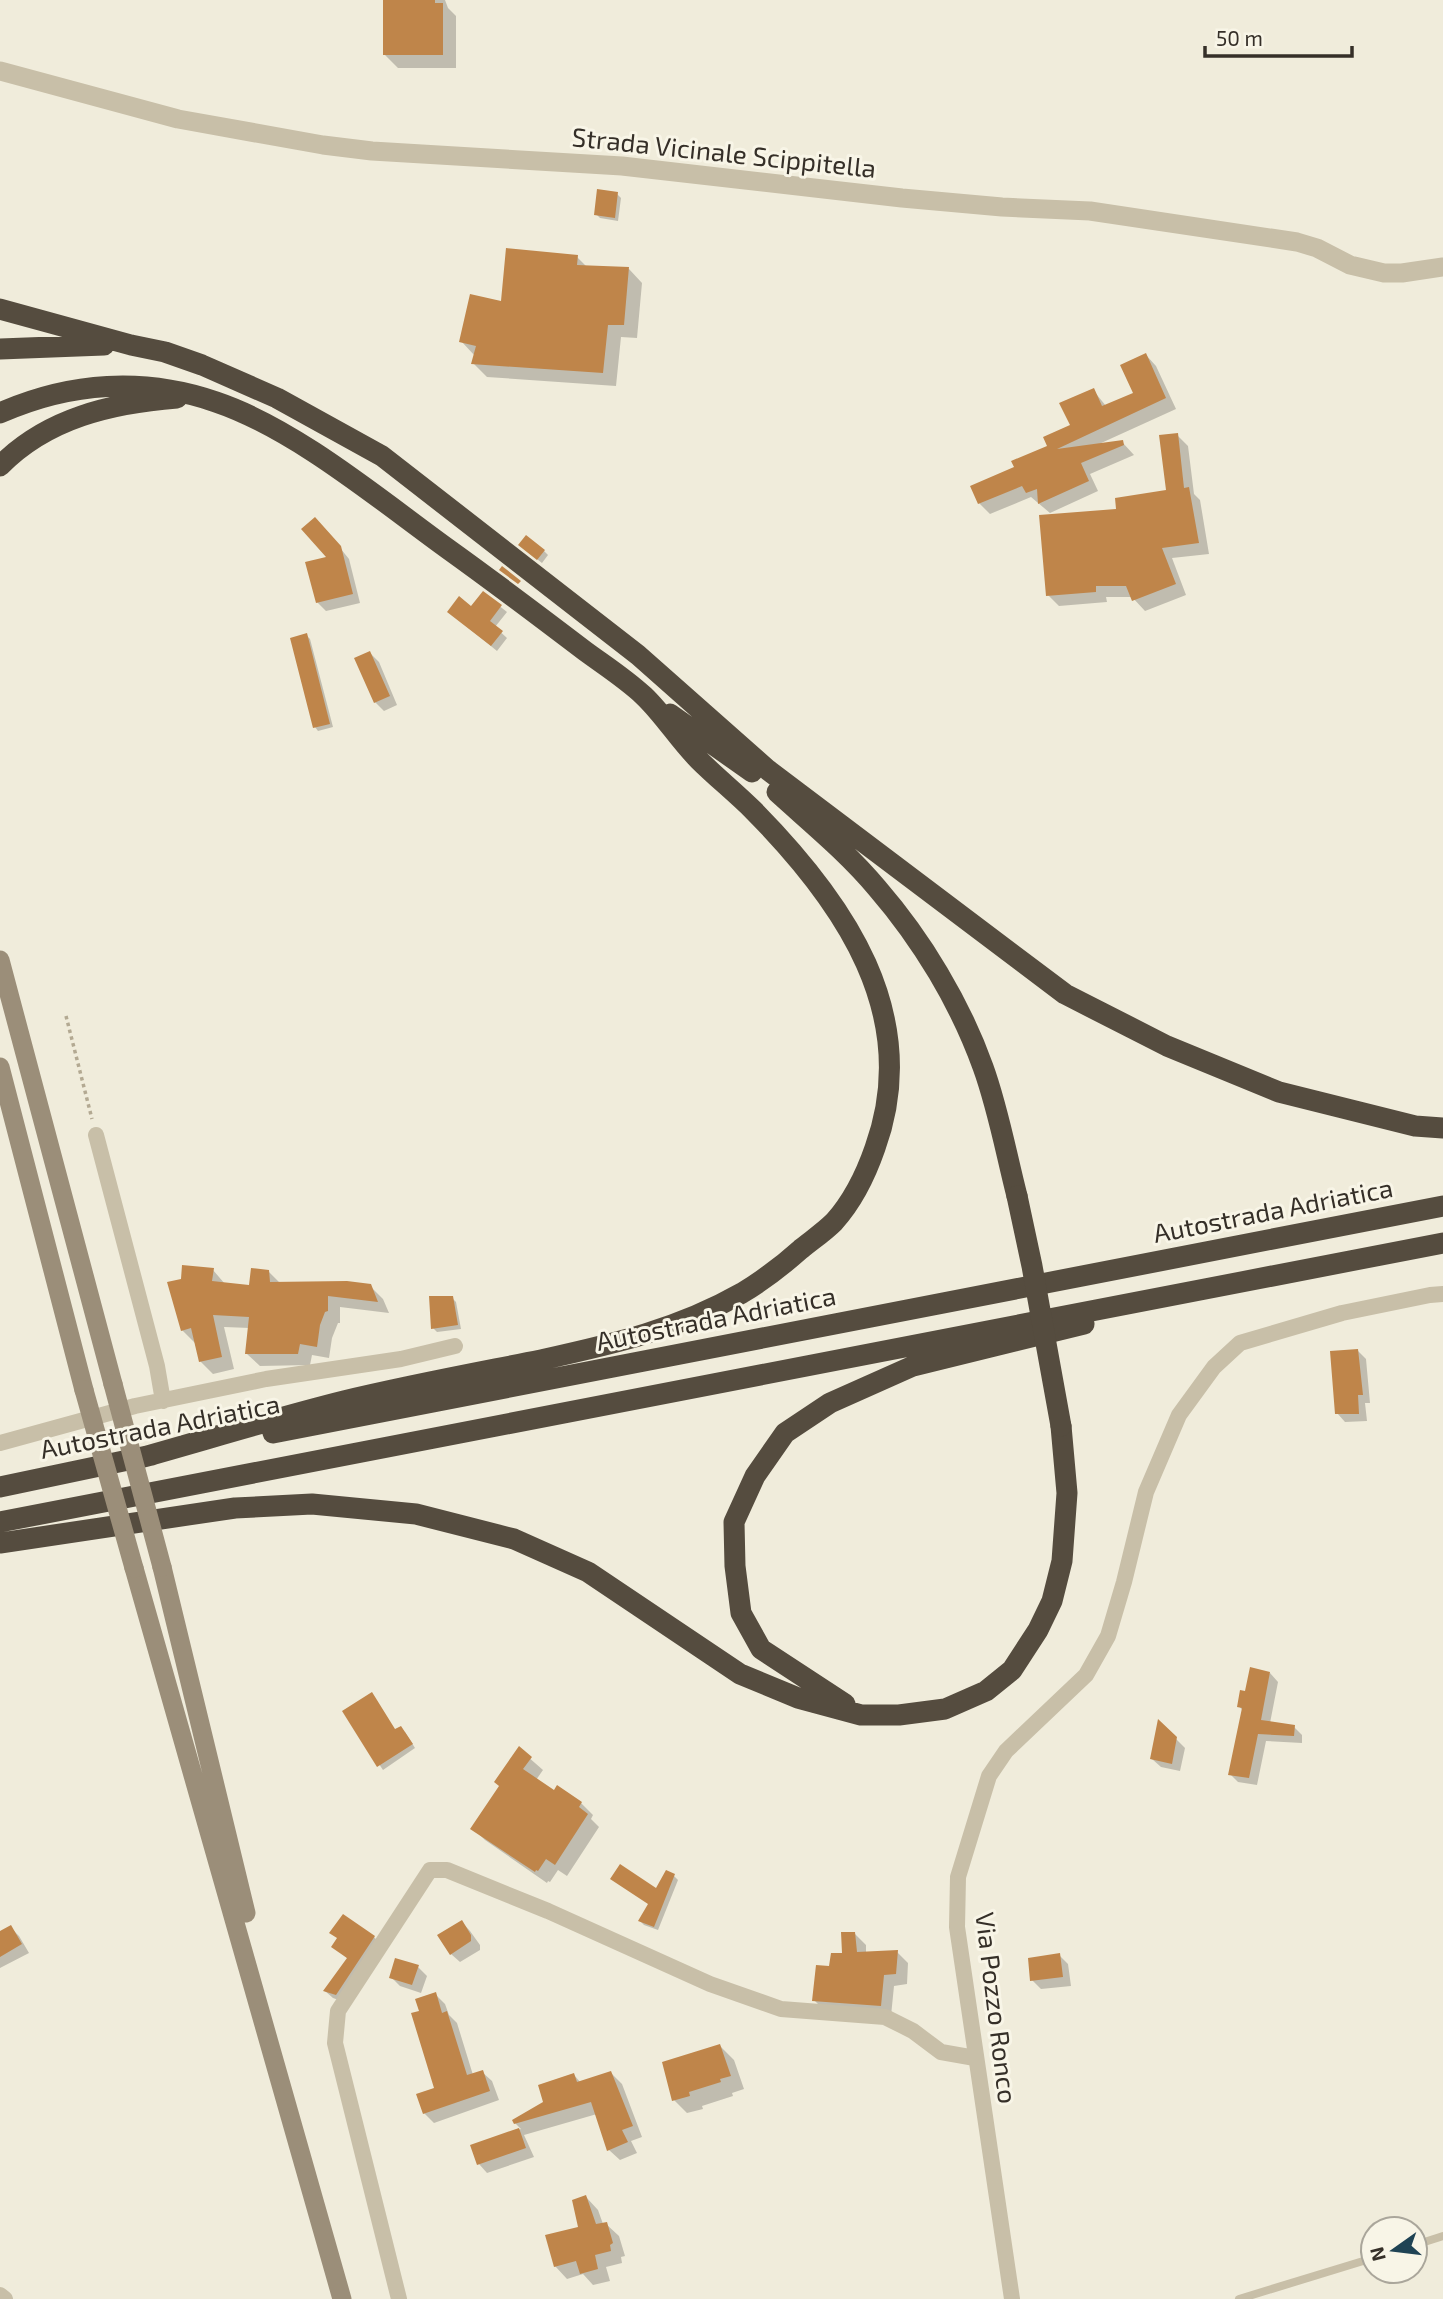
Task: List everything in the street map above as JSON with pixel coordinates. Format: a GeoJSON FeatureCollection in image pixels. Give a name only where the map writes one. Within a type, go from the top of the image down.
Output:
{"type":"FeatureCollection","features":[{"type":"Feature","properties":{"kind":"highway"},"geometry":{"type":"LineString","coordinates":[[0,309],[166,352],[202,365],[277,398],[382,456],[638,656],[768,770],[1065,994],[1167,1046],[1279,1092],[1415,1126],[1443,1128]]}},
{"type":"Feature","properties":{"kind":"highway"},"geometry":{"type":"LineString","coordinates":[[0,349],[20,346],[131,345]]}},
{"type":"Feature","properties":{"kind":"highway"},"geometry":{"type":"LineString","coordinates":[[0,413],[23,402],[95,386],[145,385],[215,401],[258,420],[330,464],[500,586],[643,695],[760,777]]}},
{"type":"Feature","properties":{"kind":"highway"},"geometry":{"type":"LineString","coordinates":[[0,466],[11,454],[37,436],[69,419],[121,405],[195,396]]}},
{"type":"Feature","properties":{"kind":"highway"},"geometry":{"type":"LineString","coordinates":[[0,1543],[234,1508],[312,1503],[416,1514],[514,1539],[588,1572],[740,1674],[798,1698],[861,1715],[899,1716],[945,1709],[986,1691],[1012,1670],[1038,1630],[1052,1601],[1062,1561],[1067,1493],[1061,1426],[1032,1266],[1017,1196],[983,1068],[954,999],[917,941],[877,888],[638,656]]}},
{"type":"Feature","properties":{"kind":"highway"},"geometry":{"type":"LineString","coordinates":[[140,1458],[344,1401],[627,1342],[689,1319],[744,1292],[792,1257],[835,1221],[856,1190],[884,1123],[890,1081],[888,1035],[878,990],[848,926],[818,884],[754,811],[697,758],[643,695]]}},
{"type":"Feature","properties":{"kind":"highway","name":"Autostrada Adriatica"},"geometry":{"type":"LineString","coordinates":[[0,1488],[140,1458],[327,1424],[1443,1206]]}},
{"type":"Feature","properties":{"kind":"highway"},"geometry":{"type":"LineString","coordinates":[[0,1522],[1443,1242]]}},
{"type":"Feature","properties":{"kind":"highway"},"geometry":{"type":"LineString","coordinates":[[861,1715],[761,1649],[741,1613],[734,1566],[734,1522],[755,1476],[785,1433],[830,1403],[913,1366],[1338,1263]]}},
{"type":"Feature","properties":{"kind":"main road"},"geometry":{"type":"LineString","coordinates":[[0,960],[162,1567],[340,2290]]}},
{"type":"Feature","properties":{"kind":"main road"},"geometry":{"type":"LineString","coordinates":[[0,1067],[84,1390],[317,2203]]}},
{"type":"Feature","properties":{"kind":"street","name":"Strada Vicinale Scippitella"},"geometry":{"type":"LineString","coordinates":[[0,71],[178,119],[323,145],[372,151],[622,166],[902,198],[1090,211],[1297,242],[1317,248],[1350,265],[1384,273],[1443,267]]}},
{"type":"Feature","properties":{"kind":"street"},"geometry":{"type":"LineString","coordinates":[[96,1135],[163,1401]]}},
{"type":"Feature","properties":{"kind":"street","name":"Via Pozzo Ronco"},"geometry":{"type":"LineString","coordinates":[[1012,2299],[957,1927],[958,1877],[989,1776],[1006,1751],[1086,1675],[1108,1636],[1146,1492],[1179,1415],[1214,1367],[1240,1343],[1342,1313],[1443,1294]]}},
{"type":"Feature","properties":{"kind":"street"},"geometry":{"type":"LineString","coordinates":[[0,1443],[80,1420],[266,1379],[401,1359],[455,1346]]}},
{"type":"Feature","properties":{"kind":"street"},"geometry":{"type":"LineString","coordinates":[[399,2299],[335,2043],[338,2011],[430,1870],[447,1870],[548,1911],[710,1984],[781,2009],[885,2017],[913,2031],[941,2052],[975,2058]]}},
{"type":"Feature","properties":{"kind":"street"},"geometry":{"type":"LineString","coordinates":[[0,2295],[5,2299]]}},
{"type":"Feature","properties":{"kind":"lane"},"geometry":{"type":"LineString","coordinates":[[1239,2299],[1359,2262]]}},
{"type":"Feature","properties":{"kind":"path"},"geometry":{"type":"LineString","coordinates":[[66,1016],[96,1135]]}},
{"type":"Feature","properties":{"kind":"building"},"geometry":{"type":"Polygon","coordinates":[[[383,0],[435,0],[435,3],[443,3],[443,55],[383,55],[383,0]]]}},
{"type":"Feature","properties":{"kind":"building"},"geometry":{"type":"Polygon","coordinates":[[[597,189],[618,192],[615,218],[594,215],[597,189]]]}},
{"type":"Feature","properties":{"kind":"building"},"geometry":{"type":"Polygon","coordinates":[[[506,248],[578,255],[577,265],[629,267],[624,325],[608,325],[603,373],[471,364],[476,346],[459,342],[470,294],[501,301],[506,248]]]}},
{"type":"Feature","properties":{"kind":"building"},"geometry":{"type":"Polygon","coordinates":[[[1146,353],[1166,398],[1057,449],[1123,440],[1124,445],[1081,463],[1089,481],[1038,504],[1037,489],[1026,493],[1022,486],[978,504],[970,486],[1014,467],[1011,461],[1047,446],[1043,437],[1070,425],[1059,403],[1094,388],[1102,406],[1133,393],[1120,365],[1146,353]]]}},
{"type":"Feature","properties":{"kind":"building"},"geometry":{"type":"Polygon","coordinates":[[[1178,433],[1184,488],[1189,487],[1199,543],[1162,548],[1176,584],[1132,601],[1126,586],[1096,586],[1096,592],[1046,596],[1039,515],[1116,509],[1115,498],[1166,490],[1159,435],[1178,433]]]}},
{"type":"Feature","properties":{"kind":"building"},"geometry":{"type":"Polygon","coordinates":[[[315,517],[341,546],[353,594],[316,603],[305,562],[326,557],[301,529],[315,517]]]}},
{"type":"Feature","properties":{"kind":"building"},"geometry":{"type":"Polygon","coordinates":[[[526,535],[545,550],[537,560],[518,545],[526,535]]]}},
{"type":"Feature","properties":{"kind":"building"},"geometry":{"type":"Polygon","coordinates":[[[502,566],[521,581],[518,584],[499,570],[502,566]]]}},
{"type":"Feature","properties":{"kind":"building"},"geometry":{"type":"Polygon","coordinates":[[[483,591],[502,605],[490,621],[503,631],[491,646],[447,612],[459,596],[471,606],[483,591]]]}},
{"type":"Feature","properties":{"kind":"building"},"geometry":{"type":"Polygon","coordinates":[[[307,633],[330,724],[313,728],[290,638],[307,633]]]}},
{"type":"Feature","properties":{"kind":"building"},"geometry":{"type":"Polygon","coordinates":[[[370,651],[390,696],[374,703],[354,658],[370,651]]]}},
{"type":"Feature","properties":{"kind":"building"},"geometry":{"type":"Polygon","coordinates":[[[182,1265],[214,1268],[212,1281],[249,1285],[251,1268],[269,1270],[270,1282],[347,1281],[371,1284],[378,1302],[328,1296],[328,1311],[325,1312],[320,1325],[317,1347],[300,1344],[298,1354],[245,1354],[249,1317],[213,1315],[222,1357],[199,1362],[191,1328],[181,1331],[167,1282],[181,1279],[182,1265]]]}},
{"type":"Feature","properties":{"kind":"building"},"geometry":{"type":"Polygon","coordinates":[[[429,1296],[453,1296],[458,1325],[431,1329],[429,1296]]]}},
{"type":"Feature","properties":{"kind":"building"},"geometry":{"type":"Polygon","coordinates":[[[1358,1349],[1363,1395],[1358,1395],[1359,1414],[1335,1414],[1330,1351],[1358,1349]]]}},
{"type":"Feature","properties":{"kind":"building"},"geometry":{"type":"Polygon","coordinates":[[[1250,1667],[1270,1672],[1261,1720],[1295,1725],[1294,1736],[1258,1734],[1249,1778],[1228,1775],[1242,1708],[1237,1707],[1240,1690],[1245,1691],[1250,1667]]]}},
{"type":"Feature","properties":{"kind":"building"},"geometry":{"type":"Polygon","coordinates":[[[372,1692],[395,1729],[401,1726],[413,1744],[377,1767],[342,1711],[372,1692]]]}},
{"type":"Feature","properties":{"kind":"building"},"geometry":{"type":"Polygon","coordinates":[[[1158,1719],[1177,1737],[1172,1764],[1150,1759],[1158,1719]]]}},
{"type":"Feature","properties":{"kind":"building"},"geometry":{"type":"Polygon","coordinates":[[[519,1746],[532,1757],[523,1769],[554,1790],[557,1785],[582,1802],[579,1807],[588,1814],[555,1865],[546,1859],[535,1872],[470,1829],[499,1786],[494,1782],[519,1746]]]}},
{"type":"Feature","properties":{"kind":"building"},"geometry":{"type":"Polygon","coordinates":[[[620,1864],[656,1888],[666,1870],[675,1874],[654,1927],[638,1921],[648,1904],[610,1879],[620,1864]]]}},
{"type":"Feature","properties":{"kind":"building"},"geometry":{"type":"Polygon","coordinates":[[[343,1914],[375,1936],[336,1995],[323,1991],[347,1958],[331,1947],[337,1938],[329,1933],[343,1914]]]}},
{"type":"Feature","properties":{"kind":"building"},"geometry":{"type":"Polygon","coordinates":[[[462,1920],[471,1935],[471,1941],[450,1955],[437,1935],[462,1920]]]}},
{"type":"Feature","properties":{"kind":"building"},"geometry":{"type":"Polygon","coordinates":[[[11,1925],[22,1944],[0,1957],[0,1931],[11,1925]]]}},
{"type":"Feature","properties":{"kind":"building"},"geometry":{"type":"Polygon","coordinates":[[[841,1932],[855,1932],[857,1952],[898,1950],[896,1974],[884,1975],[881,2006],[812,2001],[816,1965],[829,1966],[831,1953],[842,1953],[841,1932]]]}},
{"type":"Feature","properties":{"kind":"building"},"geometry":{"type":"Polygon","coordinates":[[[1060,1953],[1063,1977],[1030,1981],[1028,1958],[1060,1953]]]}},
{"type":"Feature","properties":{"kind":"building"},"geometry":{"type":"Polygon","coordinates":[[[395,1958],[419,1965],[412,1985],[389,1978],[395,1958]]]}},
{"type":"Feature","properties":{"kind":"building"},"geometry":{"type":"Polygon","coordinates":[[[436,1992],[442,2013],[447,2011],[467,2075],[483,2070],[490,2091],[423,2114],[416,2094],[434,2088],[411,2013],[419,2011],[415,1999],[436,1992]]]}},
{"type":"Feature","properties":{"kind":"building"},"geometry":{"type":"Polygon","coordinates":[[[720,2044],[731,2076],[689,2092],[690,2096],[672,2101],[662,2062],[720,2044]]]}},
{"type":"Feature","properties":{"kind":"building"},"geometry":{"type":"Polygon","coordinates":[[[611,2071],[633,2126],[622,2130],[628,2142],[607,2151],[591,2102],[514,2124],[512,2120],[543,2102],[538,2085],[574,2073],[577,2082],[611,2071]]]}},
{"type":"Feature","properties":{"kind":"building"},"geometry":{"type":"Polygon","coordinates":[[[519,2128],[526,2148],[477,2165],[470,2145],[519,2128]]]}},
{"type":"Feature","properties":{"kind":"building"},"geometry":{"type":"Polygon","coordinates":[[[586,2195],[596,2224],[607,2222],[613,2243],[610,2245],[611,2251],[595,2255],[598,2269],[580,2274],[576,2261],[554,2267],[545,2235],[578,2227],[572,2200],[586,2195]]]}}]}
